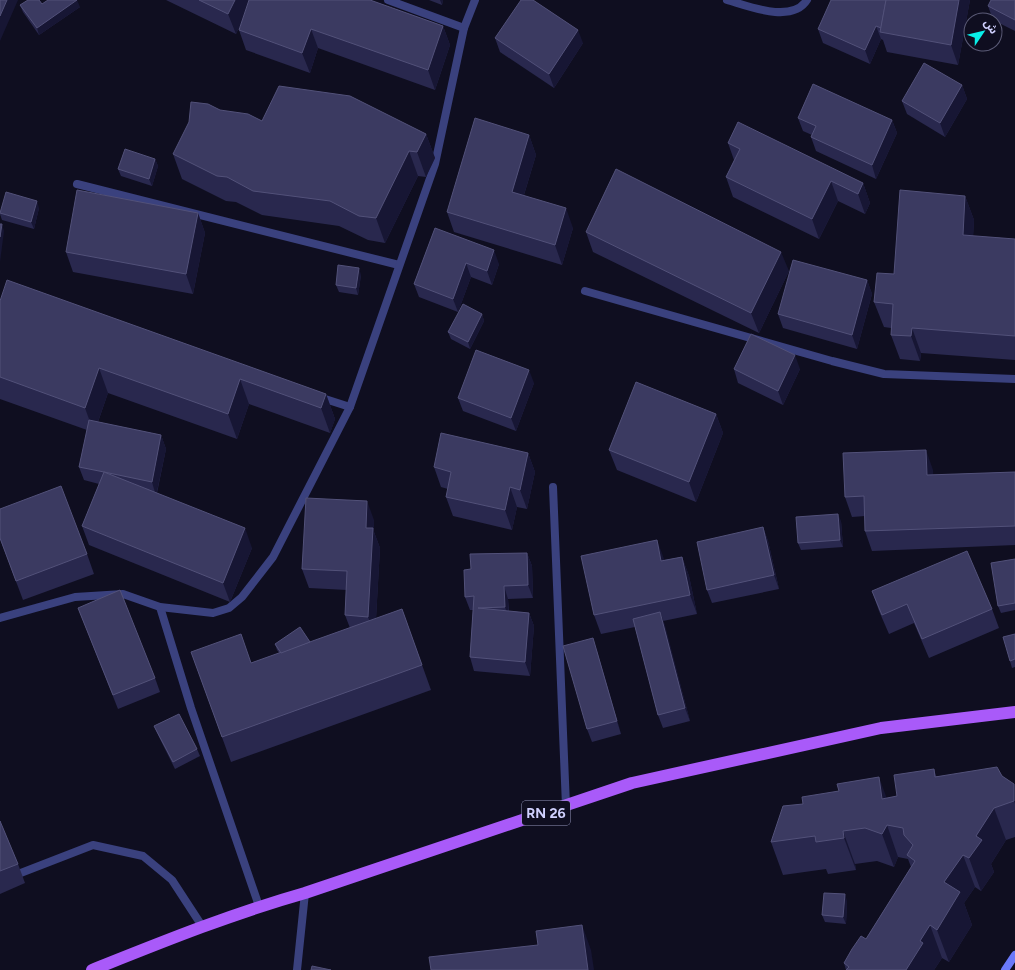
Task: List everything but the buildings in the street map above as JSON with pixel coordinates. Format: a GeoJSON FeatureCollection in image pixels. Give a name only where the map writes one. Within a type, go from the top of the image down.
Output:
{"type":"FeatureCollection","features":[{"type":"Feature","properties":{"kind":"main road","name":"RN 26"},"geometry":{"type":"LineString","coordinates":[[92,970],[202,926],[259,906],[305,893],[632,784],[881,728],[1015,712]]}},
{"type":"Feature","properties":{"kind":"street"},"geometry":{"type":"LineString","coordinates":[[388,0],[464,28]]}},
{"type":"Feature","properties":{"kind":"street"},"geometry":{"type":"LineString","coordinates":[[0,618],[75,597],[123,594],[160,607],[213,613],[229,608],[242,597],[274,556],[350,407],[435,164],[464,28],[475,0]]}},
{"type":"Feature","properties":{"kind":"street"},"geometry":{"type":"LineString","coordinates":[[727,0],[763,11],[788,13],[803,6],[807,0]]}},
{"type":"Feature","properties":{"kind":"street"},"geometry":{"type":"LineString","coordinates":[[77,184],[399,265]]}},
{"type":"Feature","properties":{"kind":"street"},"geometry":{"type":"LineString","coordinates":[[585,291],[832,361],[884,374],[1015,379]]}},
{"type":"Feature","properties":{"kind":"street"},"geometry":{"type":"LineString","coordinates":[[313,395],[350,407]]}},
{"type":"Feature","properties":{"kind":"street"},"geometry":{"type":"LineString","coordinates":[[553,486],[566,806]]}},
{"type":"Feature","properties":{"kind":"street"},"geometry":{"type":"LineString","coordinates":[[160,607],[191,708],[259,906]]}},
{"type":"Feature","properties":{"kind":"street"},"geometry":{"type":"LineString","coordinates":[[0,881],[93,846],[143,856],[172,880],[202,926]]}},
{"type":"Feature","properties":{"kind":"street"},"geometry":{"type":"LineString","coordinates":[[297,970],[305,893]]}},
{"type":"Feature","properties":{"kind":"street"},"geometry":{"type":"LineString","coordinates":[[1005,970],[1015,954]]}}]}
